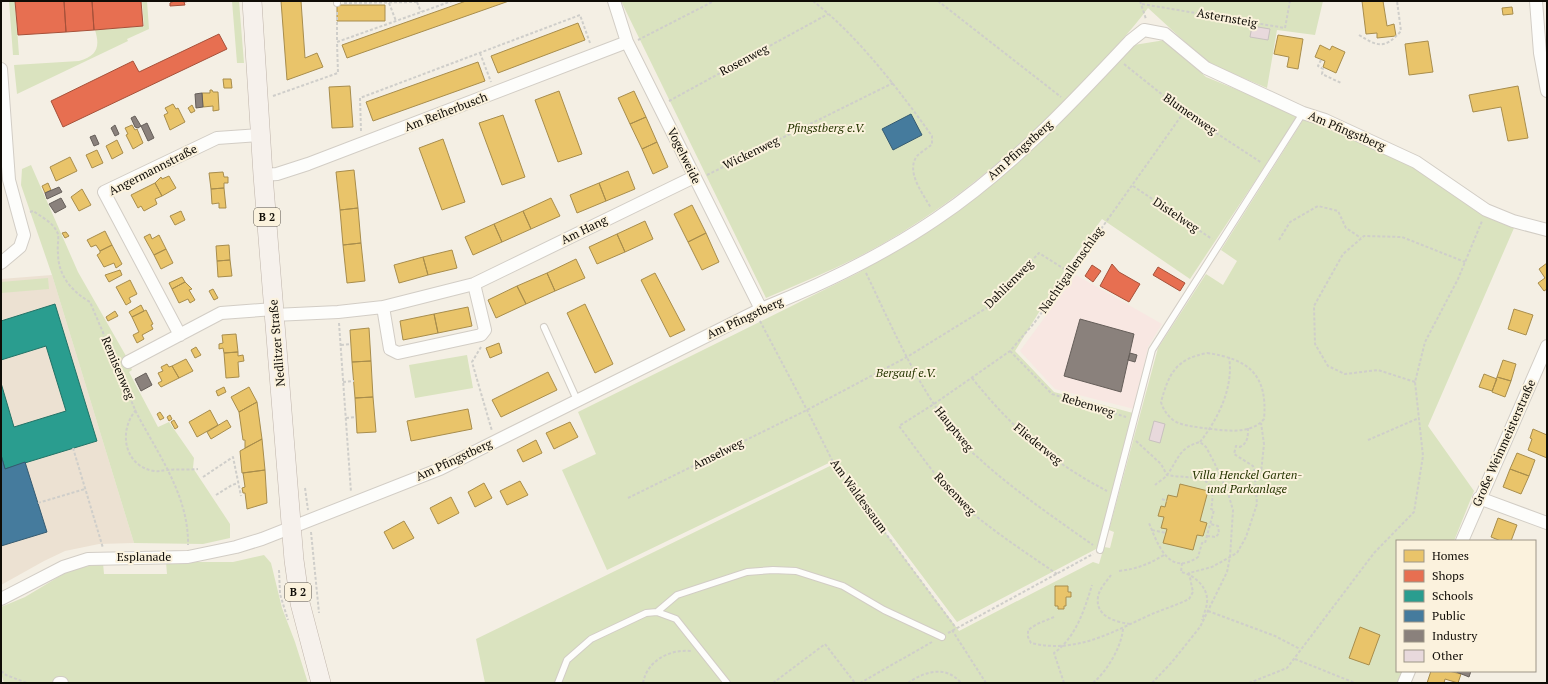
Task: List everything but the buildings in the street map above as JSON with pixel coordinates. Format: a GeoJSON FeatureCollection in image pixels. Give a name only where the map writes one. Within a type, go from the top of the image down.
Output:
{"type":"FeatureCollection","features":[{"type":"Feature","properties":{"kind":"main road","name":"Nedlitzer Straße"},"geometry":{"type":"LineString","coordinates":[[252,1],[263,175],[296,581],[300,603],[321,683]]}},
{"type":"Feature","properties":{"kind":"street","name":"Vogelweide"},"geometry":{"type":"LineString","coordinates":[[614,1],[627,42],[758,310]]}},
{"type":"Feature","properties":{"kind":"street"},"geometry":{"type":"LineString","coordinates":[[1536,1],[1540,53],[1547,91]]}},
{"type":"Feature","properties":{"kind":"street","name":"Am Pfingstberg"},"geometry":{"type":"LineString","coordinates":[[291,527],[440,469],[758,310],[786,299],[861,263],[937,219],[1019,153],[1070,104],[1138,33],[1148,30],[1165,34],[1206,68],[1303,113],[1325,120],[1416,162],[1486,210],[1513,221],[1547,230]]}},
{"type":"Feature","properties":{"kind":"street","name":"Am Reiherbusch"},"geometry":{"type":"LineString","coordinates":[[263,175],[277,174],[362,144],[627,42]]}},
{"type":"Feature","properties":{"kind":"street"},"geometry":{"type":"LineString","coordinates":[[1,69],[2,105],[9,180],[24,235],[20,247],[1,263]]}},
{"type":"Feature","properties":{"kind":"street","name":"Angermannstraße"},"geometry":{"type":"LineString","coordinates":[[180,335],[104,192],[217,138],[261,135]]}},
{"type":"Feature","properties":{"kind":"street","name":"Am Hang"},"geometry":{"type":"LineString","coordinates":[[274,312],[338,312],[384,307],[474,284],[694,177]]}},
{"type":"Feature","properties":{"kind":"street"},"geometry":{"type":"LineString","coordinates":[[384,307],[390,350],[398,353],[481,335],[485,330],[474,284]]}},
{"type":"Feature","properties":{"kind":"street"},"geometry":{"type":"LineString","coordinates":[[128,362],[221,313],[274,312]]}},
{"type":"Feature","properties":{"kind":"street","name":"Große Weinmeisterstraße"},"geometry":{"type":"LineString","coordinates":[[1462,540],[1479,498],[1547,346]]}},
{"type":"Feature","properties":{"kind":"street"},"geometry":{"type":"LineString","coordinates":[[1479,498],[1547,523]]}},
{"type":"Feature","properties":{"kind":"street","name":"Esplanade"},"geometry":{"type":"LineString","coordinates":[[1,599],[70,564],[88,559],[106,557],[188,556],[236,547],[291,527]]}},
{"type":"Feature","properties":{"kind":"street"},"geometry":{"type":"LineString","coordinates":[[1404,683],[1409,672]]}},
{"type":"Feature","properties":{"kind":"lane"},"geometry":{"type":"LineString","coordinates":[[1100,550],[1152,350],[1303,113]]}},
{"type":"Feature","properties":{"kind":"lane"},"geometry":{"type":"LineString","coordinates":[[544,327],[577,400]]}},
{"type":"Feature","properties":{"kind":"lane"},"geometry":{"type":"LineString","coordinates":[[657,612],[677,596],[747,572],[773,570],[796,571],[843,586],[884,610],[942,636]]}},
{"type":"Feature","properties":{"kind":"lane"},"geometry":{"type":"LineString","coordinates":[[558,683],[567,660],[591,639],[646,613],[657,612],[676,619],[728,683]]}},
{"type":"Feature","properties":{"kind":"path"},"geometry":{"type":"LineString","coordinates":[[337,42],[452,1]]}},
{"type":"Feature","properties":{"kind":"path"},"geometry":{"type":"LineString","coordinates":[[627,42],[638,41],[714,1]]}},
{"type":"Feature","properties":{"kind":"path"},"geometry":{"type":"LineString","coordinates":[[813,1],[829,14],[893,82],[932,136],[932,144],[918,156],[915,162],[914,175],[937,219]]}},
{"type":"Feature","properties":{"kind":"path"},"geometry":{"type":"LineString","coordinates":[[938,1],[1070,104]]}},
{"type":"Feature","properties":{"kind":"path","name":"Asternsteig"},"geometry":{"type":"LineString","coordinates":[[1141,2],[1285,28],[1290,1]]}},
{"type":"Feature","properties":{"kind":"path"},"geometry":{"type":"LineString","coordinates":[[1359,35],[1380,45],[1398,35],[1401,31],[1397,1]]}},
{"type":"Feature","properties":{"kind":"path"},"geometry":{"type":"LineString","coordinates":[[272,97],[338,73],[337,2],[417,2],[421,12]]}},
{"type":"Feature","properties":{"kind":"path"},"geometry":{"type":"LineString","coordinates":[[1141,2],[1146,14],[1148,30]]}},
{"type":"Feature","properties":{"kind":"path"},"geometry":{"type":"LineString","coordinates":[[389,3],[396,21]]}},
{"type":"Feature","properties":{"kind":"path","name":"Rosenweg"},"geometry":{"type":"LineString","coordinates":[[659,106],[829,14]]}},
{"type":"Feature","properties":{"kind":"path"},"geometry":{"type":"LineString","coordinates":[[362,144],[360,98],[580,15],[595,55]]}},
{"type":"Feature","properties":{"kind":"path"},"geometry":{"type":"LineString","coordinates":[[480,53],[496,93]]}},
{"type":"Feature","properties":{"kind":"path","name":"Blumenweg"},"geometry":{"type":"LineString","coordinates":[[1115,57],[1184,112],[1268,167]]}},
{"type":"Feature","properties":{"kind":"path"},"geometry":{"type":"LineString","coordinates":[[1321,60],[1318,66],[1323,69],[1322,74],[1341,82]]}},
{"type":"Feature","properties":{"kind":"path","name":"Wickenweg"},"geometry":{"type":"LineString","coordinates":[[694,177],[706,175],[893,82]]}},
{"type":"Feature","properties":{"kind":"path","name":"Nachtigallenschlag"},"geometry":{"type":"LineString","coordinates":[[934,404],[1010,351],[1035,322],[1069,272],[1184,112]]}},
{"type":"Feature","properties":{"kind":"path","name":"Distelweg"},"geometry":{"type":"LineString","coordinates":[[1132,185],[1219,245]]}},
{"type":"Feature","properties":{"kind":"path"},"geometry":{"type":"LineString","coordinates":[[1279,240],[1290,222],[1318,206],[1338,211],[1346,228],[1361,238]]}},
{"type":"Feature","properties":{"kind":"path","name":"Remisenweg"},"geometry":{"type":"LineString","coordinates":[[19,217],[33,210],[51,224],[58,234],[60,270],[69,286],[90,302],[136,410],[179,494],[185,514],[188,532],[188,556]]}},
{"type":"Feature","properties":{"kind":"path"},"geometry":{"type":"LineString","coordinates":[[1249,683],[1287,668],[1374,553],[1414,512],[1423,456],[1415,382],[1425,342],[1458,279],[1486,210]]}},
{"type":"Feature","properties":{"kind":"path"},"geometry":{"type":"LineString","coordinates":[[1415,382],[1378,370],[1345,374],[1328,366],[1315,344],[1314,306],[1343,254],[1364,236],[1402,237],[1465,262]]}},
{"type":"Feature","properties":{"kind":"path","name":"Dahlienweg"},"geometry":{"type":"LineString","coordinates":[[908,357],[988,307],[1039,253],[1069,272]]}},
{"type":"Feature","properties":{"kind":"path","name":"Hauptweg"},"geometry":{"type":"LineString","coordinates":[[861,263],[908,357],[934,404],[962,443],[1033,503],[1100,550]]}},
{"type":"Feature","properties":{"kind":"path","name":"Am Waldessaum"},"geometry":{"type":"LineString","coordinates":[[758,310],[834,464],[956,628]]}},
{"type":"Feature","properties":{"kind":"path"},"geometry":{"type":"LineString","coordinates":[[338,312],[352,504]]}},
{"type":"Feature","properties":{"kind":"path"},"geometry":{"type":"LineString","coordinates":[[481,335],[481,346],[472,362],[495,441]]}},
{"type":"Feature","properties":{"kind":"path"},"geometry":{"type":"LineString","coordinates":[[341,345],[351,344]]}},
{"type":"Feature","properties":{"kind":"path","name":"Rebenweg"},"geometry":{"type":"LineString","coordinates":[[1010,351],[1052,394],[1135,420]]}},
{"type":"Feature","properties":{"kind":"path"},"geometry":{"type":"LineString","coordinates":[[1256,476],[1261,473],[1264,444],[1261,423],[1264,418],[1265,408],[1263,394],[1257,377],[1248,365],[1229,357],[1207,353],[1191,356],[1174,371],[1166,386],[1161,402],[1166,414],[1173,420],[1182,424],[1210,429],[1235,431],[1261,423]]}},
{"type":"Feature","properties":{"kind":"path","name":"Amselweg"},"geometry":{"type":"LineString","coordinates":[[628,498],[807,410],[908,357]]}},
{"type":"Feature","properties":{"kind":"path"},"geometry":{"type":"LineString","coordinates":[[1155,485],[1166,475],[1179,454],[1188,445],[1200,442],[1210,429],[1219,410],[1229,381],[1231,369],[1229,357]]}},
{"type":"Feature","properties":{"kind":"path","name":"Fliederweg"},"geometry":{"type":"LineString","coordinates":[[972,378],[997,409],[1026,437],[1055,460],[1115,495]]}},
{"type":"Feature","properties":{"kind":"path"},"geometry":{"type":"LineString","coordinates":[[343,382],[354,381]]}},
{"type":"Feature","properties":{"kind":"path","name":"Rosenweg"},"geometry":{"type":"LineString","coordinates":[[934,404],[899,426],[933,471],[969,510],[1058,574]]}},
{"type":"Feature","properties":{"kind":"path"},"geometry":{"type":"LineString","coordinates":[[136,410],[126,428],[125,442],[129,454],[137,463],[148,469],[161,471],[198,469]]}},
{"type":"Feature","properties":{"kind":"path"},"geometry":{"type":"LineString","coordinates":[[346,418],[356,417]]}},
{"type":"Feature","properties":{"kind":"path"},"geometry":{"type":"LineString","coordinates":[[1368,440],[1419,418]]}},
{"type":"Feature","properties":{"kind":"path"},"geometry":{"type":"LineString","coordinates":[[1182,563],[1181,572],[1189,573],[1212,567],[1237,553],[1246,537],[1258,499],[1255,484],[1256,476],[1252,466],[1234,454],[1236,446],[1240,447],[1244,445],[1247,440],[1248,428]]}},
{"type":"Feature","properties":{"kind":"path"},"geometry":{"type":"LineString","coordinates":[[1134,439],[1161,464],[1166,475]]}},
{"type":"Feature","properties":{"kind":"path"},"geometry":{"type":"LineString","coordinates":[[1152,683],[1172,662],[1200,626],[1227,572],[1230,557],[1233,510],[1225,487],[1206,447],[1200,442]]}},
{"type":"Feature","properties":{"kind":"path"},"geometry":{"type":"LineString","coordinates":[[73,448],[106,557]]}},
{"type":"Feature","properties":{"kind":"path"},"geometry":{"type":"LineString","coordinates":[[203,476],[233,457],[238,484],[240,483],[241,496]]}},
{"type":"Feature","properties":{"kind":"path"},"geometry":{"type":"LineString","coordinates":[[1149,523],[1158,547],[1173,562],[1188,563],[1198,557],[1202,543],[1205,543],[1214,510],[1211,509],[1214,495],[1207,482],[1193,476],[1166,475]]}},
{"type":"Feature","properties":{"kind":"path"},"geometry":{"type":"LineString","coordinates":[[216,495],[232,485],[238,484]]}},
{"type":"Feature","properties":{"kind":"path"},"geometry":{"type":"LineString","coordinates":[[1210,486],[1218,489],[1225,487]]}},
{"type":"Feature","properties":{"kind":"path"},"geometry":{"type":"LineString","coordinates":[[38,503],[85,489]]}},
{"type":"Feature","properties":{"kind":"path"},"geometry":{"type":"LineString","coordinates":[[1162,500],[1167,501]]}},
{"type":"Feature","properties":{"kind":"path"},"geometry":{"type":"LineString","coordinates":[[310,520],[320,619]]}},
{"type":"Feature","properties":{"kind":"path"},"geometry":{"type":"LineString","coordinates":[[1207,536],[1216,537],[1219,533],[1218,526],[1210,524]]}},
{"type":"Feature","properties":{"kind":"path"},"geometry":{"type":"LineString","coordinates":[[1152,530],[1166,533]]}},
{"type":"Feature","properties":{"kind":"path"},"geometry":{"type":"LineString","coordinates":[[860,683],[952,630],[1100,550]]}},
{"type":"Feature","properties":{"kind":"path"},"geometry":{"type":"LineString","coordinates":[[1119,571],[1133,570],[1147,566],[1164,554]]}},
{"type":"Feature","properties":{"kind":"path"},"geometry":{"type":"LineString","coordinates":[[1054,617],[1037,624],[1028,630],[1028,637],[1031,643],[1044,646],[1087,642],[1123,629],[1131,624],[1189,599],[1193,592],[1189,573]]}},
{"type":"Feature","properties":{"kind":"path"},"geometry":{"type":"LineString","coordinates":[[1189,573],[1203,587],[1207,597],[1200,626]]}},
{"type":"Feature","properties":{"kind":"path"},"geometry":{"type":"LineString","coordinates":[[1111,575],[1098,597],[1099,609],[1105,616],[1114,622],[1131,624]]}},
{"type":"Feature","properties":{"kind":"path"},"geometry":{"type":"LineString","coordinates":[[1064,683],[1054,654],[1065,645],[1082,616],[1092,585]]}},
{"type":"Feature","properties":{"kind":"path"},"geometry":{"type":"LineString","coordinates":[[1208,612],[1275,636],[1300,649]]}},
{"type":"Feature","properties":{"kind":"path"},"geometry":{"type":"LineString","coordinates":[[1093,683],[1105,670],[1122,639],[1123,629]]}},
{"type":"Feature","properties":{"kind":"path"},"geometry":{"type":"LineString","coordinates":[[952,630],[986,683]]}},
{"type":"Feature","properties":{"kind":"path"},"geometry":{"type":"LineString","coordinates":[[773,683],[825,644],[855,683]]}},
{"type":"Feature","properties":{"kind":"path"},"geometry":{"type":"LineString","coordinates":[[643,683],[644,675],[652,664],[665,654],[680,650],[694,651],[705,654]]}},
{"type":"Feature","properties":{"kind":"path"},"geometry":{"type":"LineString","coordinates":[[1295,659],[1355,683]]}},
{"type":"Feature","properties":{"kind":"path"},"geometry":{"type":"LineString","coordinates":[[908,683],[916,677],[938,670],[955,676],[961,683]]}},
{"type":"Feature","properties":{"kind":"path"},"geometry":{"type":"LineString","coordinates":[[1,671],[6,675],[27,683]]}},
{"type":"Feature","properties":{"kind":"shaded area"},"geometry":{"type":"Polygon","coordinates":[[[52,275],[134,543],[99,544],[65,551],[1,585],[1,279],[52,275]]]}},
{"type":"Feature","properties":{"kind":"shaded area"},"geometry":{"type":"Polygon","coordinates":[[[1076,275],[1162,324],[1148,347],[1134,409],[1055,389],[1020,351],[1076,275]]]}},
{"type":"Feature","properties":{"kind":"green space"},"geometry":{"type":"Polygon","coordinates":[[[9,1],[15,1],[19,55],[13,55],[9,1]]]}},
{"type":"Feature","properties":{"kind":"green space"},"geometry":{"type":"Polygon","coordinates":[[[142,1],[147,1],[149,29],[127,39],[128,41],[17,94],[14,65],[79,61],[85,59],[96,50],[97,36],[95,30],[144,26],[142,1]]]}},
{"type":"Feature","properties":{"kind":"green space"},"geometry":{"type":"Polygon","coordinates":[[[232,1],[239,1],[244,63],[237,63],[232,1]]]}},
{"type":"Feature","properties":{"kind":"green space","name":"Pfingstberg e.V."},"geometry":{"type":"Polygon","coordinates":[[[621,1],[1323,1],[1315,35],[1277,30],[1267,88],[1208,63],[1148,8],[1121,41],[1067,99],[1012,151],[953,198],[891,239],[858,257],[766,298],[621,1]]]}},
{"type":"Feature","properties":{"kind":"green space","name":"Bergauf e.V."},"geometry":{"type":"Polygon","coordinates":[[[1165,40],[1206,77],[1299,115],[1190,279],[1102,219],[1068,265],[1015,351],[1054,392],[1133,413],[1098,548],[957,622],[835,460],[607,570],[562,470],[596,454],[578,412],[858,273],[940,223],[1022,157],[1134,45],[1165,40]]]}},
{"type":"Feature","properties":{"kind":"green space","name":"Villa Henckel Garten- und Parkanlage"},"geometry":{"type":"Polygon","coordinates":[[[1305,117],[1415,165],[1484,212],[1514,228],[1428,426],[1474,491],[1454,540],[1396,540],[1396,672],[1403,672],[1399,683],[485,683],[476,639],[834,464],[959,631],[1093,562],[1099,564],[1104,547],[1110,548],[1114,532],[1109,530],[1158,348],[1206,274],[1223,285],[1237,261],[1221,250],[1305,117]]]}},
{"type":"Feature","properties":{"kind":"green space"},"geometry":{"type":"Polygon","coordinates":[[[31,165],[78,272],[126,356],[132,370],[129,372],[158,427],[169,422],[194,458],[193,468],[230,524],[230,538],[203,544],[134,543],[52,275],[21,185],[22,169],[31,165]]]}},
{"type":"Feature","properties":{"kind":"green space"},"geometry":{"type":"Polygon","coordinates":[[[48,278],[49,289],[1,293],[1,282],[48,278]]]}},
{"type":"Feature","properties":{"kind":"green space"},"geometry":{"type":"Polygon","coordinates":[[[467,355],[473,388],[415,398],[409,365],[467,355]]]}},
{"type":"Feature","properties":{"kind":"green space"},"geometry":{"type":"Polygon","coordinates":[[[264,555],[271,563],[282,608],[308,683],[4,683],[1,673],[1,607],[25,597],[70,570],[103,563],[104,574],[167,574],[166,562],[233,562],[264,555]]]}}]}
